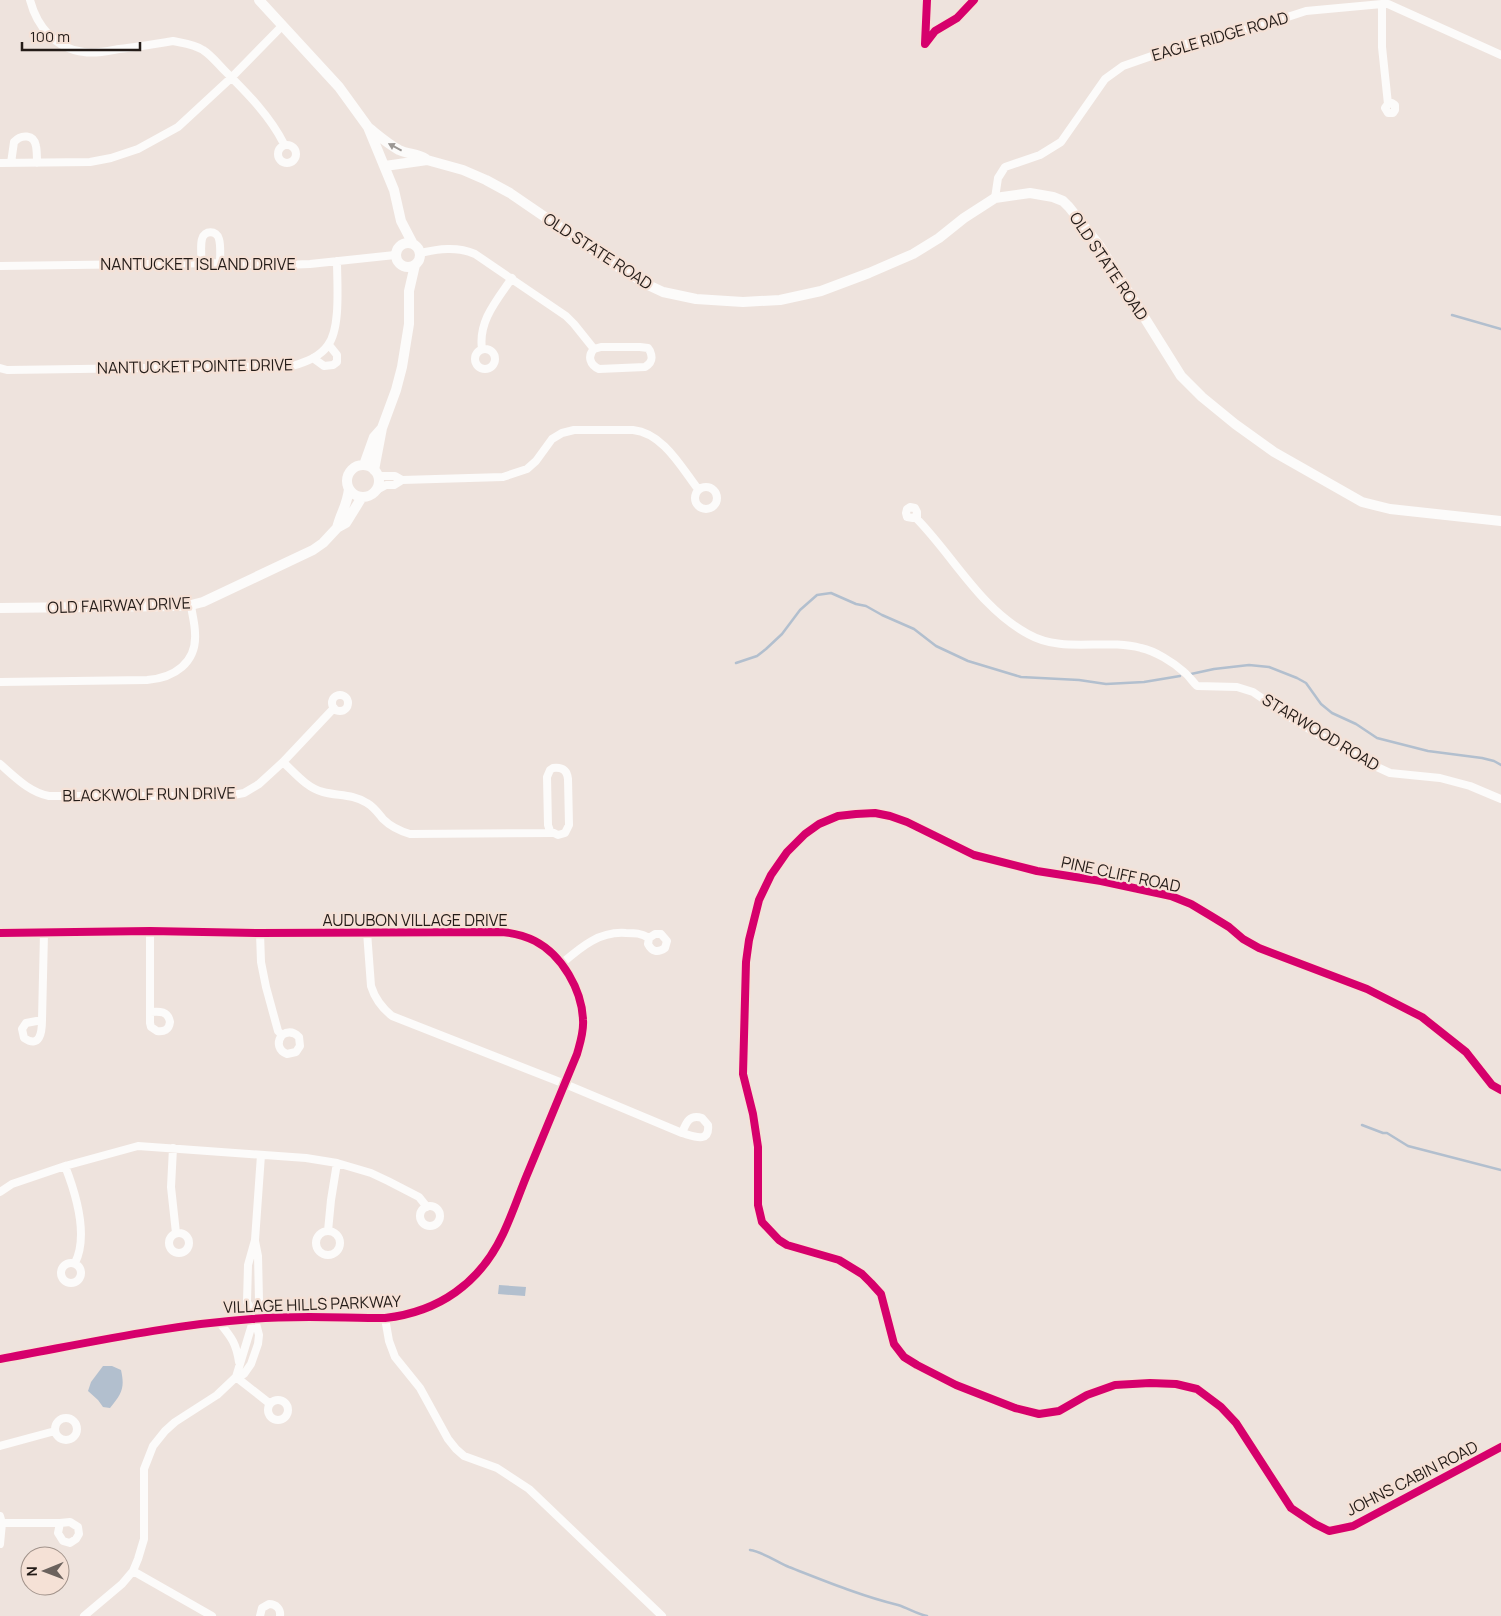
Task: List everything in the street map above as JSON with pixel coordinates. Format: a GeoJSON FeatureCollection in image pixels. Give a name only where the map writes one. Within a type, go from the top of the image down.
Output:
{"type":"FeatureCollection","features":[{"type":"Feature","properties":{"kind":"street"},"geometry":{"type":"LineString","coordinates":[[30,0],[33,12],[40,26],[51,37],[72,50],[86,53],[172,41],[183,42],[202,49],[231,78],[272,125],[284,144]]}},
{"type":"Feature","properties":{"kind":"street"},"geometry":{"type":"LineString","coordinates":[[259,0],[339,87],[368,127],[394,190],[401,221],[416,248],[418,261],[415,264],[409,291],[408,324],[402,366],[396,390],[382,428],[376,473],[379,482],[375,491]]}},
{"type":"Feature","properties":{"kind":"street"},"geometry":{"type":"LineString","coordinates":[[1387,3],[1382,47],[1388,104]]}},
{"type":"Feature","properties":{"kind":"street","name":"EAGLE RIDGE ROAD"},"geometry":{"type":"LineString","coordinates":[[995,198],[998,178],[1005,167],[1040,156],[1061,142],[1105,79],[1123,66],[1186,44],[1260,26],[1335,4],[1387,3],[1501,55]]}},
{"type":"Feature","properties":{"kind":"street"},"geometry":{"type":"LineString","coordinates":[[0,163],[90,162],[111,158],[138,149],[178,127],[231,78],[282,26]]}},
{"type":"Feature","properties":{"kind":"street"},"geometry":{"type":"LineString","coordinates":[[368,127],[384,141],[399,150],[421,156],[427,160]]}},
{"type":"Feature","properties":{"kind":"street"},"geometry":{"type":"LineString","coordinates":[[11,163],[14,142],[21,136],[25,136],[30,137],[36,144],[37,163]]}},
{"type":"Feature","properties":{"kind":"street","name":"OLD STATE ROAD"},"geometry":{"type":"LineString","coordinates":[[385,166],[427,160],[463,170],[510,193],[633,277],[663,292],[696,299],[743,302],[780,300],[820,291],[869,273],[913,254],[995,198],[1030,192],[1053,197],[1063,201],[1099,245],[1181,376],[1202,397],[1235,424],[1274,452],[1362,502],[1376,506],[1501,521]]}},
{"type":"Feature","properties":{"kind":"street"},"geometry":{"type":"LineString","coordinates":[[401,221],[397,250],[398,263],[401,265],[409,291]]}},
{"type":"Feature","properties":{"kind":"street"},"geometry":{"type":"LineString","coordinates":[[202,263],[202,239],[205,234],[211,232],[215,233],[219,238],[220,263]]}},
{"type":"Feature","properties":{"kind":"street"},"geometry":{"type":"LineString","coordinates":[[397,250],[406,243],[416,248],[466,250],[475,254],[566,316],[594,349]]}},
{"type":"Feature","properties":{"kind":"street","name":"NANTUCKET ISLAND DRIVE"},"geometry":{"type":"LineString","coordinates":[[0,266],[202,263],[283,264],[337,261],[397,250]]}},
{"type":"Feature","properties":{"kind":"street"},"geometry":{"type":"LineString","coordinates":[[313,358],[324,366],[330,367],[336,362],[337,355],[329,344],[334,333],[336,319],[337,261]]}},
{"type":"Feature","properties":{"kind":"street"},"geometry":{"type":"LineString","coordinates":[[401,265],[405,267],[415,264]]}},
{"type":"Feature","properties":{"kind":"street"},"geometry":{"type":"LineString","coordinates":[[482,349],[482,328],[488,312],[512,278]]}},
{"type":"Feature","properties":{"kind":"street","name":"NANTUCKET POINTE DRIVE"},"geometry":{"type":"LineString","coordinates":[[0,368],[7,370],[292,366],[313,358],[329,344]]}},
{"type":"Feature","properties":{"kind":"street"},"geometry":{"type":"LineString","coordinates":[[601,347],[644,347],[650,351],[652,358],[651,362],[645,367],[598,368],[592,365],[590,361],[590,355],[594,349],[601,347]]}},
{"type":"Feature","properties":{"kind":"street"},"geometry":{"type":"LineString","coordinates":[[364,465],[374,437],[382,428]]}},
{"type":"Feature","properties":{"kind":"street"},"geometry":{"type":"LineString","coordinates":[[402,480],[395,476],[376,473],[369,466],[364,465],[358,466],[349,472],[347,484],[352,494],[367,497],[386,485],[394,485],[402,480],[503,477],[527,469],[536,461],[552,439],[562,434],[574,430],[633,430],[652,435],[660,442],[698,490]]}},
{"type":"Feature","properties":{"kind":"street","name":"OLD FAIRWAY DRIVE"},"geometry":{"type":"LineString","coordinates":[[337,528],[345,508],[349,489]]}},
{"type":"Feature","properties":{"kind":"street","name":"OLD FAIRWAY DRIVE"},"geometry":{"type":"LineString","coordinates":[[0,608],[191,605],[212,598],[313,550],[323,543],[337,528],[346,523],[362,497]]}},
{"type":"Feature","properties":{"kind":"street","name":"STARWOOD ROAD"},"geometry":{"type":"LineString","coordinates":[[916,516],[944,548],[971,586],[1028,635],[1052,643],[1067,645],[1124,645],[1143,648],[1178,667],[1197,686],[1237,687],[1253,692],[1320,736],[1390,773],[1440,778],[1487,792],[1501,799]]}},
{"type":"Feature","properties":{"kind":"street"},"geometry":{"type":"LineString","coordinates":[[0,682],[147,680],[172,675],[185,664],[193,650],[195,632],[191,605]]}},
{"type":"Feature","properties":{"kind":"street","name":"BLACKWOLF RUN DRIVE"},"geometry":{"type":"LineString","coordinates":[[0,764],[28,788],[49,796],[228,796],[244,793],[259,784],[283,762],[334,708]]}},
{"type":"Feature","properties":{"kind":"street"},"geometry":{"type":"LineString","coordinates":[[283,762],[314,789],[360,799],[372,806],[385,821],[402,832],[410,834],[562,835],[569,825],[568,775],[560,768],[550,770],[547,777],[548,825],[553,834]]}},
{"type":"Feature","properties":{"kind":"street","name":"PINE CLIFF ROAD"},"geometry":{"type":"LineString","coordinates":[[759,900],[771,875],[787,852],[805,834],[819,824],[838,816],[875,813],[890,816],[907,822],[974,855],[1037,870],[1170,896],[1191,904],[1259,948],[1367,989],[1422,1017],[1466,1052],[1492,1085],[1501,1090]]}},
{"type":"Feature","properties":{"kind":"street","name":"JOHNS CABIN ROAD"},"geometry":{"type":"LineString","coordinates":[[759,900],[748,940],[743,1074],[753,1114],[758,1147],[758,1206],[762,1222],[779,1240],[787,1245],[839,1260],[862,1274],[881,1294],[894,1344],[904,1357],[956,1385],[1015,1408],[1039,1414],[1059,1412],[1086,1395],[1114,1385],[1150,1382],[1176,1384],[1197,1390],[1221,1407],[1236,1423],[1291,1508],[1329,1531],[1353,1526],[1501,1448]]}},
{"type":"Feature","properties":{"kind":"street"},"geometry":{"type":"LineString","coordinates":[[150,931],[150,1012],[150,1023],[154,1029],[161,1032],[168,1029],[170,1022],[168,1015],[163,1011],[150,1012]]}},
{"type":"Feature","properties":{"kind":"street","name":"AUDUBON VILLAGE DRIVE"},"geometry":{"type":"LineString","coordinates":[[0,933],[150,931],[260,933],[507,932],[536,941],[547,949],[572,978],[578,992],[583,1021],[582,1035],[565,1084],[515,1204]]}},
{"type":"Feature","properties":{"kind":"street"},"geometry":{"type":"LineString","coordinates":[[367,932],[371,986],[376,998],[385,1011],[401,1020],[565,1084],[682,1133]]}},
{"type":"Feature","properties":{"kind":"street"},"geometry":{"type":"LineString","coordinates":[[561,964],[588,942],[607,934],[618,932],[639,933],[649,938]]}},
{"type":"Feature","properties":{"kind":"street"},"geometry":{"type":"LineString","coordinates":[[42,1020],[26,1023],[22,1032],[24,1038],[32,1042],[39,1039],[42,1032],[44,933]]}},
{"type":"Feature","properties":{"kind":"street"},"geometry":{"type":"LineString","coordinates":[[260,933],[261,962],[266,987],[278,1031],[282,1036]]}},
{"type":"Feature","properties":{"kind":"street"},"geometry":{"type":"LineString","coordinates":[[0,1192],[12,1184],[65,1166],[138,1146],[306,1158],[337,1163],[372,1173],[419,1197],[426,1207]]}},
{"type":"Feature","properties":{"kind":"street"},"geometry":{"type":"LineString","coordinates":[[173,1148],[171,1187],[176,1233]]}},
{"type":"Feature","properties":{"kind":"street"},"geometry":{"type":"LineString","coordinates":[[84,1616],[122,1584],[133,1571],[144,1539],[144,1469],[152,1446],[175,1422],[225,1389],[236,1377],[244,1374],[251,1364],[258,1344],[259,1331],[247,1302],[248,1275],[249,1258],[255,1240],[261,1155]]}},
{"type":"Feature","properties":{"kind":"street"},"geometry":{"type":"LineString","coordinates":[[328,1231],[337,1163]]}},
{"type":"Feature","properties":{"kind":"street"},"geometry":{"type":"LineString","coordinates":[[65,1166],[76,1193],[79,1219],[81,1244],[75,1263]]}},
{"type":"Feature","properties":{"kind":"street","name":"VILLAGE HILLS PARKWAY"},"geometry":{"type":"LineString","coordinates":[[0,1359],[254,1315],[385,1318],[416,1312],[447,1299],[485,1264],[503,1234],[515,1204]]}},
{"type":"Feature","properties":{"kind":"street"},"geometry":{"type":"LineString","coordinates":[[236,1377],[254,1315]]}},
{"type":"Feature","properties":{"kind":"street"},"geometry":{"type":"LineString","coordinates":[[385,1318],[388,1341],[395,1357],[420,1388],[448,1439],[456,1449],[464,1456],[496,1468],[529,1488],[662,1616]]}},
{"type":"Feature","properties":{"kind":"street"},"geometry":{"type":"LineString","coordinates":[[218,1322],[232,1337],[239,1364]]}},
{"type":"Feature","properties":{"kind":"street"},"geometry":{"type":"LineString","coordinates":[[236,1377],[269,1403]]}},
{"type":"Feature","properties":{"kind":"street"},"geometry":{"type":"LineString","coordinates":[[0,1446],[56,1431]]}},
{"type":"Feature","properties":{"kind":"street"},"geometry":{"type":"LineString","coordinates":[[0,1544],[1,1520],[63,1523]]}},
{"type":"Feature","properties":{"kind":"street"},"geometry":{"type":"LineString","coordinates":[[133,1571],[212,1616]]}},
{"type":"Feature","properties":{"kind":"street"},"geometry":{"type":"LineString","coordinates":[[260,1616],[262,1608],[269,1604],[279,1608],[280,1616]]}},
{"type":"Feature","properties":{"kind":"water"},"geometry":{"type":"Polygon","coordinates":[[[499,1285],[526,1287],[525,1296],[498,1294],[499,1285]]]}},
{"type":"Feature","properties":{"kind":"water"},"geometry":{"type":"Polygon","coordinates":[[[103,1366],[112,1366],[121,1370],[122,1376],[121,1390],[110,1408],[103,1407],[88,1391],[91,1382],[103,1366]]]}},
{"type":"Feature","properties":{"kind":"waterway"},"geometry":{"type":"LineString","coordinates":[[1452,315],[1501,329]]}},
{"type":"Feature","properties":{"kind":"waterway"},"geometry":{"type":"LineString","coordinates":[[736,663],[757,656],[782,634],[800,610],[817,595],[831,593],[856,604],[866,606],[914,629],[936,646],[968,661],[1021,677],[1079,680],[1106,684],[1144,682],[1180,676]]}},
{"type":"Feature","properties":{"kind":"waterway"},"geometry":{"type":"LineString","coordinates":[[1191,674],[1249,665],[1269,667],[1306,683],[1321,704],[1332,713],[1356,724],[1377,738],[1428,751],[1482,758],[1501,765]]}},
{"type":"Feature","properties":{"kind":"waterway"},"geometry":{"type":"LineString","coordinates":[[1362,1125],[1387,1133],[1408,1146],[1501,1170]]}},
{"type":"Feature","properties":{"kind":"waterway"},"geometry":{"type":"LineString","coordinates":[[750,1550],[843,1588],[927,1616]]}},
{"type":"Feature","properties":{"kind":"cycle path"},"geometry":{"type":"LineString","coordinates":[[927,0],[925,44],[935,31],[957,18],[974,0]]}},
{"type":"Feature","properties":{"kind":"cycle path"},"geometry":{"type":"LineString","coordinates":[[1501,1090],[1492,1085],[1466,1052],[1422,1017],[1367,989],[1259,948],[1191,904],[1171,896],[1101,881],[1037,871],[974,855],[907,822],[875,813],[838,816],[819,824],[805,834],[787,852],[771,875],[759,900],[749,940],[746,962],[743,1074],[753,1114],[758,1147],[758,1205],[762,1222],[779,1240],[787,1245],[839,1260],[862,1274],[881,1294],[894,1344],[904,1357],[956,1385],[1015,1408],[1039,1414],[1059,1411],[1087,1395],[1115,1385],[1176,1384],[1197,1389],[1221,1407],[1236,1423],[1291,1508],[1329,1531],[1353,1526],[1501,1447]]}},
{"type":"Feature","properties":{"kind":"cycle path"},"geometry":{"type":"LineString","coordinates":[[0,933],[150,931],[510,933],[535,941],[545,947],[562,964],[569,974],[579,997],[583,1024],[582,1037],[577,1054],[503,1234],[494,1251],[470,1281],[440,1302],[405,1315],[385,1318],[285,1317],[220,1322],[125,1336],[0,1359]]}}]}
